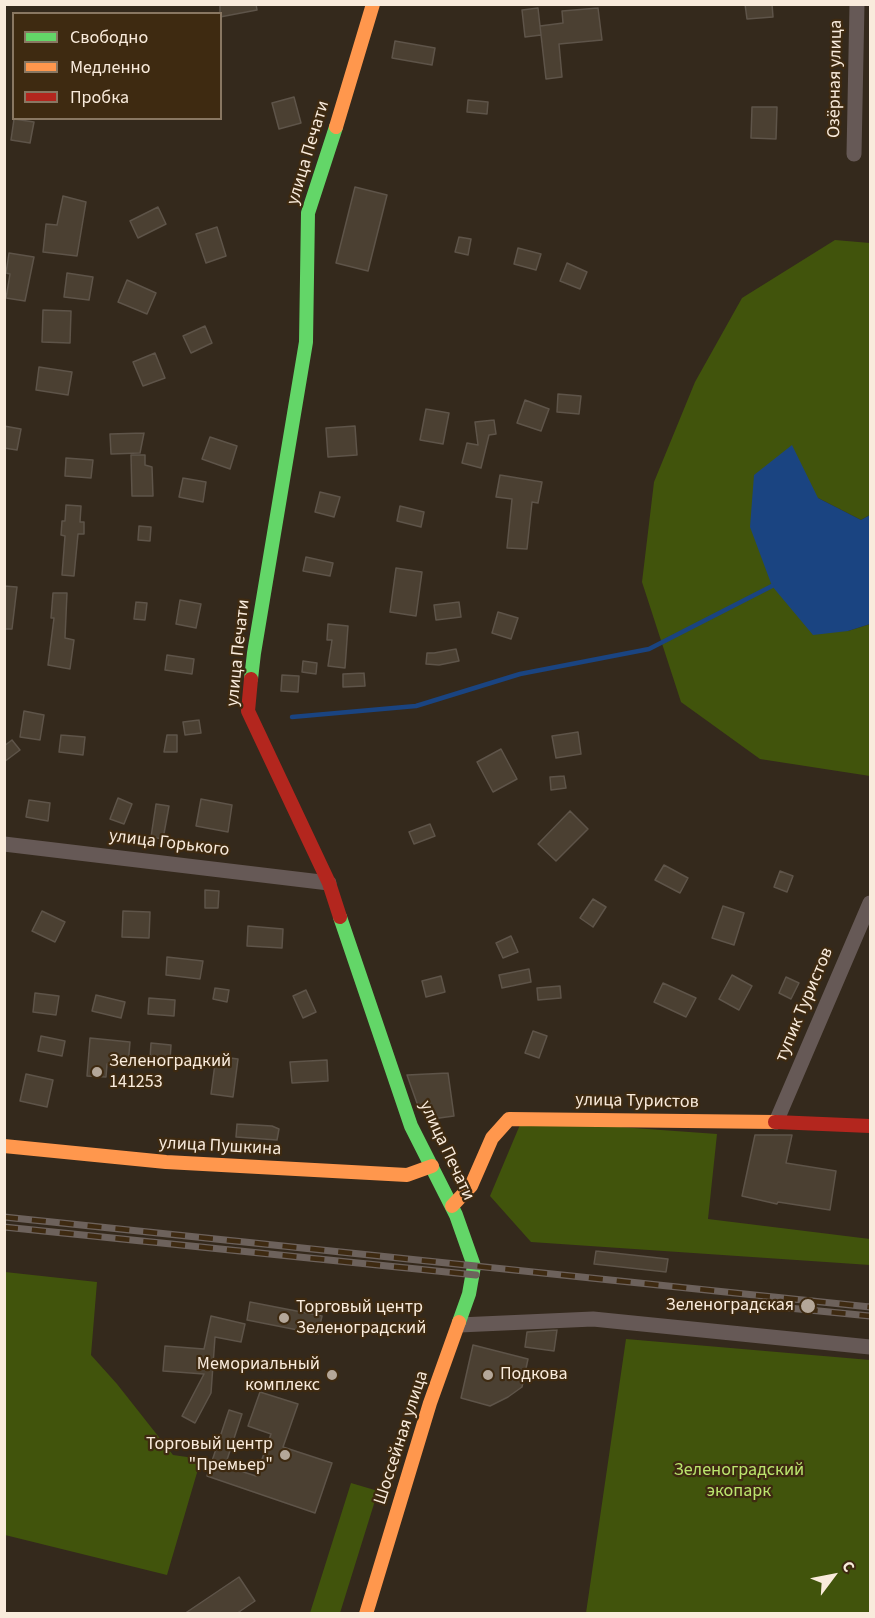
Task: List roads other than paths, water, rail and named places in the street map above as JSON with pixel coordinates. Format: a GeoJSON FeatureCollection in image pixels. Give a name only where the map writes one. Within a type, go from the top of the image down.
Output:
{"type":"FeatureCollection","features":[{"type":"Feature","properties":{"kind":"street","name":"улица Печати"},"geometry":{"type":"LineString","coordinates":[[373,4],[308,213],[306,342],[254,653],[248,711],[329,884],[411,1126],[452,1206],[474,1266],[473,1275]]}},
{"type":"Feature","properties":{"kind":"street","name":"Озёрная улица"},"geometry":{"type":"LineString","coordinates":[[854,154],[857,4]]}},
{"type":"Feature","properties":{"kind":"street","name":"улица Горького"},"geometry":{"type":"LineString","coordinates":[[4,844],[329,884]]}},
{"type":"Feature","properties":{"kind":"street","name":"тупик Туристов"},"geometry":{"type":"LineString","coordinates":[[776,1122],[870,903]]}},
{"type":"Feature","properties":{"kind":"street","name":"улица Туристов"},"geometry":{"type":"LineString","coordinates":[[452,1206],[471,1186],[492,1138],[509,1119],[776,1122],[870,1126]]}},
{"type":"Feature","properties":{"kind":"street","name":"улица Пушкина"},"geometry":{"type":"LineString","coordinates":[[4,1146],[166,1162],[407,1175],[432,1166]]}},
{"type":"Feature","properties":{"kind":"street","name":"Шоссейная улица"},"geometry":{"type":"LineString","coordinates":[[366,1614],[430,1403],[459,1325],[473,1275]]}},
{"type":"Feature","properties":{"kind":"street"},"geometry":{"type":"LineString","coordinates":[[459,1325],[593,1319],[870,1347]]}},
{"type":"Feature","properties":{"kind":"water"},"geometry":{"type":"Polygon","coordinates":[[[792,445],[818,498],[861,520],[870,515],[870,624],[848,631],[813,635],[772,586],[750,527],[754,475],[792,445]]]}},
{"type":"Feature","properties":{"kind":"waterway"},"geometry":{"type":"LineString","coordinates":[[292,717],[416,706],[520,674],[649,649],[772,586]]}},
{"type":"Feature","properties":{"kind":"railway"},"geometry":{"type":"LineString","coordinates":[[4,1217],[870,1307]]}},
{"type":"Feature","properties":{"kind":"railway"},"geometry":{"type":"LineString","coordinates":[[4,1227],[476,1275]]}},
{"type":"Feature","properties":{"kind":"railway"},"geometry":{"type":"LineString","coordinates":[[748,1304],[870,1316]]}},
{"type":"Feature","properties":{"kind":"place","name":"Зеленоградкий 141253"},"geometry":{"type":"Point","coordinates":[97,1072]}},
{"type":"Feature","properties":{"kind":"place","name":"Зеленоградская"},"geometry":{"type":"Point","coordinates":[808,1306]}},
{"type":"Feature","properties":{"kind":"place","name":"Торговый центр Зеленоградский"},"geometry":{"type":"Point","coordinates":[284,1318]}},
{"type":"Feature","properties":{"kind":"place","name":"Мемориальный комплекс"},"geometry":{"type":"Point","coordinates":[332,1375]}},
{"type":"Feature","properties":{"kind":"place","name":"Подкова"},"geometry":{"type":"Point","coordinates":[488,1375]}},
{"type":"Feature","properties":{"kind":"place","name":"Торговый центр \"Премьер\""},"geometry":{"type":"Point","coordinates":[285,1455]}},
{"type":"Feature","properties":{"kind":"park label","name":"Зеленоградский экопарк"},"geometry":{"type":"Point","coordinates":[739,1481]}}]}
